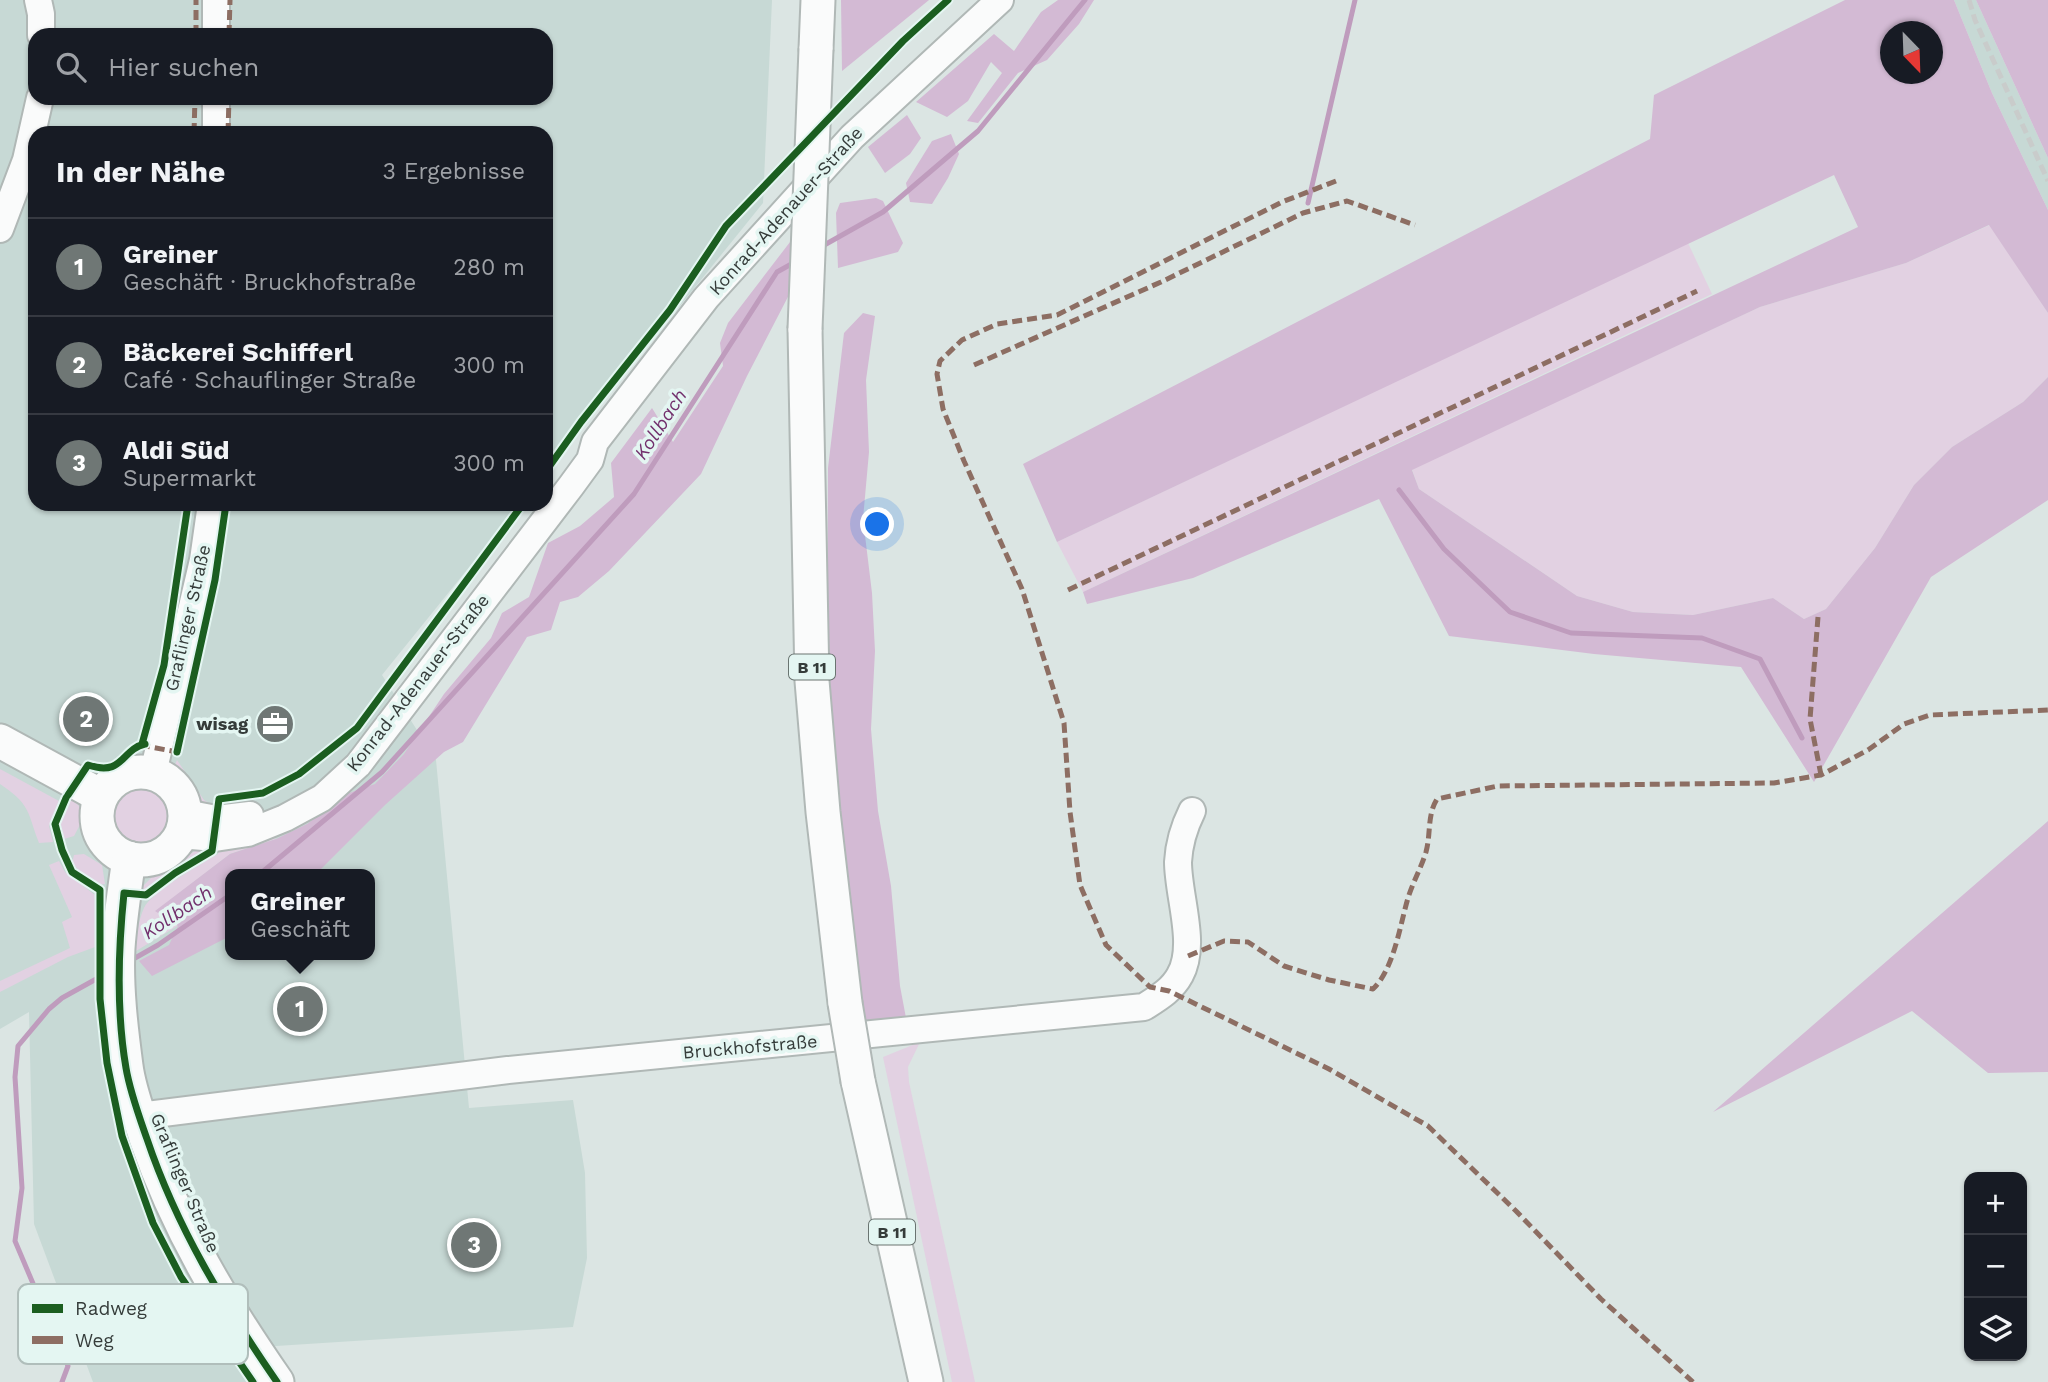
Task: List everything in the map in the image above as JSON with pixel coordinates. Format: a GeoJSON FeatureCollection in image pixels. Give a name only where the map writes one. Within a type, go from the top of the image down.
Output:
{"type":"FeatureCollection","features":[{"type":"Feature","properties":{"kind":"main road","name":"B 11"},"geometry":{"type":"LineString","coordinates":[[818,0],[805,329],[812,681],[823,812],[845,1003],[858,1081],[926,1382]]}},
{"type":"Feature","properties":{"kind":"main road"},"geometry":{"type":"LineString","coordinates":[[0,741],[101,796]]}},
{"type":"Feature","properties":{"kind":"main road"},"geometry":{"type":"LineString","coordinates":[[138,771],[153,773],[167,780],[177,791],[183,824],[172,847],[159,856],[144,860],[129,858],[114,851],[101,835],[97,826],[97,811],[101,796],[110,783],[123,775],[138,771]]}},
{"type":"Feature","properties":{"kind":"main road","name":"Graflinger Straße"},"geometry":{"type":"LineString","coordinates":[[129,858],[118,949],[126,1068],[153,1156],[184,1230],[214,1284]]}},
{"type":"Feature","properties":{"kind":"main road","name":"Graflinger Straße"},"geometry":{"type":"LineString","coordinates":[[248,1341],[277,1382]]}},
{"type":"Feature","properties":{"kind":"street"},"geometry":{"type":"LineString","coordinates":[[38,0],[41,28]]}},
{"type":"Feature","properties":{"kind":"street"},"geometry":{"type":"LineString","coordinates":[[216,0],[216,28]]}},
{"type":"Feature","properties":{"kind":"street","name":"Konrad-Adenauer-Straße"},"geometry":{"type":"LineString","coordinates":[[553,483],[580,451],[595,442],[706,298],[852,137],[1000,0]]}},
{"type":"Feature","properties":{"kind":"street"},"geometry":{"type":"LineString","coordinates":[[34,126],[38,105]]}},
{"type":"Feature","properties":{"kind":"street"},"geometry":{"type":"LineString","coordinates":[[216,105],[216,126]]}},
{"type":"Feature","properties":{"kind":"street"},"geometry":{"type":"LineString","coordinates":[[0,229],[28,151]]}},
{"type":"Feature","properties":{"kind":"street","name":"Konrad-Adenauer-Straße"},"geometry":{"type":"LineString","coordinates":[[553,510],[590,460],[595,442]]}},
{"type":"Feature","properties":{"kind":"street","name":"Graflinger Straße"},"geometry":{"type":"LineString","coordinates":[[153,773],[199,579],[210,511]]}},
{"type":"Feature","properties":{"kind":"street","name":"Konrad-Adenauer-Straße"},"geometry":{"type":"LineString","coordinates":[[183,824],[248,816],[306,790],[326,776],[353,749],[414,673],[530,511]]}},
{"type":"Feature","properties":{"kind":"street","name":"Konrad-Adenauer-Straße"},"geometry":{"type":"LineString","coordinates":[[183,824],[215,838],[248,832],[285,818],[322,798],[358,765],[552,511]]}},
{"type":"Feature","properties":{"kind":"street","name":"Bruckhofstraße"},"geometry":{"type":"LineString","coordinates":[[139,1116],[508,1070],[1144,1007],[1169,991],[1181,974],[1188,956],[1178,862],[1183,828],[1192,811]]}},
{"type":"Feature","properties":{"kind":"shaded area"},"geometry":{"type":"Polygon","coordinates":[[[0,0],[772,0],[763,203],[553,463],[553,126],[28,126],[28,511],[514,511],[382,675],[436,760],[469,1108],[573,1100],[585,1173],[587,1258],[573,1327],[276,1346],[248,1355],[248,1284],[56,1284],[34,1224],[29,1012],[0,1029],[0,0]]]}},
{"type":"Feature","properties":{"kind":"shaded area"},"geometry":{"type":"Polygon","coordinates":[[[841,0],[929,0],[842,71],[841,0]]]}},
{"type":"Feature","properties":{"kind":"shaded area"},"geometry":{"type":"Polygon","coordinates":[[[1058,0],[1094,0],[1079,24],[1047,60],[1018,73],[978,123],[967,121],[1002,73],[991,62],[968,101],[947,117],[916,102],[994,34],[1014,51],[1041,12],[1058,0]]]}},
{"type":"Feature","properties":{"kind":"shaded area"},"geometry":{"type":"Polygon","coordinates":[[[1845,0],[1954,0],[1992,93],[2048,210],[2048,313],[1989,225],[1906,263],[1760,307],[1412,470],[1419,489],[1577,596],[1633,612],[1693,615],[1773,598],[1804,619],[1826,609],[1875,548],[1914,485],[1952,447],[2023,402],[2048,377],[2048,500],[1931,577],[1814,782],[1741,667],[1594,654],[1449,636],[1379,499],[1193,578],[1087,604],[1083,592],[1858,227],[1834,175],[1057,542],[1023,464],[1650,139],[1654,95],[1845,0]]]}},
{"type":"Feature","properties":{"kind":"shaded area"},"geometry":{"type":"Polygon","coordinates":[[[1954,0],[1976,0],[2048,158],[2048,210],[1992,93],[1954,0]]]}},
{"type":"Feature","properties":{"kind":"shaded area"},"geometry":{"type":"Polygon","coordinates":[[[1976,0],[2048,0],[2048,158],[1976,0]]]}},
{"type":"Feature","properties":{"kind":"shaded area"},"geometry":{"type":"Polygon","coordinates":[[[907,115],[921,138],[910,154],[885,173],[868,147],[907,115]]]}},
{"type":"Feature","properties":{"kind":"shaded area"},"geometry":{"type":"Polygon","coordinates":[[[951,134],[959,154],[948,178],[932,204],[910,202],[906,183],[932,141],[951,134]]]}},
{"type":"Feature","properties":{"kind":"shaded area"},"geometry":{"type":"Polygon","coordinates":[[[876,198],[883,201],[903,243],[898,252],[838,268],[836,213],[840,203],[876,198]]]}},
{"type":"Feature","properties":{"kind":"shaded area"},"geometry":{"type":"Polygon","coordinates":[[[1990,225],[2048,313],[2048,377],[2023,402],[1952,447],[1914,485],[1875,548],[1826,609],[1804,619],[1773,598],[1693,615],[1633,612],[1577,596],[1419,489],[1412,469],[1760,307],[1906,263],[1990,225]]]}},
{"type":"Feature","properties":{"kind":"shaded area"},"geometry":{"type":"Polygon","coordinates":[[[790,242],[791,291],[701,474],[609,571],[578,597],[560,602],[551,630],[527,637],[463,742],[444,752],[385,805],[321,869],[225,869],[225,939],[152,976],[139,961],[169,945],[178,926],[155,911],[230,854],[276,839],[307,824],[349,793],[375,784],[404,754],[444,694],[491,638],[502,613],[529,597],[548,543],[580,526],[614,497],[611,463],[652,408],[673,442],[723,366],[720,343],[728,323],[790,242]]]}},
{"type":"Feature","properties":{"kind":"shaded area"},"geometry":{"type":"Polygon","coordinates":[[[1688,243],[1712,294],[1083,592],[1057,542],[1688,243]]]}},
{"type":"Feature","properties":{"kind":"shaded area"},"geometry":{"type":"Polygon","coordinates":[[[863,313],[875,316],[866,380],[869,452],[863,519],[872,593],[875,651],[871,729],[878,811],[891,886],[900,986],[906,1018],[866,1024],[844,884],[827,673],[828,468],[844,333],[863,313]]]}},
{"type":"Feature","properties":{"kind":"shaded area"},"geometry":{"type":"Polygon","coordinates":[[[177,760],[204,800],[214,806],[197,805],[174,767],[177,760]]]}},
{"type":"Feature","properties":{"kind":"shaded area"},"geometry":{"type":"Polygon","coordinates":[[[0,769],[59,801],[49,826],[53,842],[39,843],[23,803],[0,784],[0,769]]]}},
{"type":"Feature","properties":{"kind":"shaded area"},"geometry":{"type":"Polygon","coordinates":[[[141,785],[154,788],[164,795],[171,805],[174,818],[171,831],[164,841],[154,848],[141,851],[128,848],[118,841],[111,831],[108,818],[111,805],[118,795],[128,788],[141,785]]]}},
{"type":"Feature","properties":{"kind":"shaded area"},"geometry":{"type":"Polygon","coordinates":[[[73,799],[83,811],[82,821],[74,836],[64,839],[60,821],[67,801],[73,799]]]}},
{"type":"Feature","properties":{"kind":"shaded area"},"geometry":{"type":"Polygon","coordinates":[[[2048,821],[2048,1072],[1988,1073],[1912,1011],[1713,1112],[2048,821]]]}},
{"type":"Feature","properties":{"kind":"shaded area"},"geometry":{"type":"Polygon","coordinates":[[[267,835],[276,839],[230,854],[156,911],[179,925],[136,951],[142,913],[148,901],[218,854],[220,847],[267,835]]]}},
{"type":"Feature","properties":{"kind":"shaded area"},"geometry":{"type":"Polygon","coordinates":[[[201,847],[210,849],[175,869],[145,891],[141,888],[156,873],[169,868],[201,847]]]}},
{"type":"Feature","properties":{"kind":"shaded area"},"geometry":{"type":"Polygon","coordinates":[[[84,854],[102,865],[105,884],[98,885],[72,863],[74,855],[84,854]]]}},
{"type":"Feature","properties":{"kind":"shaded area"},"geometry":{"type":"Polygon","coordinates":[[[59,861],[65,872],[95,895],[95,947],[68,957],[0,992],[0,981],[70,948],[62,922],[72,917],[49,865],[59,861]]]}},
{"type":"Feature","properties":{"kind":"shaded area"},"geometry":{"type":"Polygon","coordinates":[[[920,1042],[908,1067],[909,1082],[975,1382],[952,1382],[883,1057],[920,1042]]]}},
{"type":"Feature","properties":{"kind":"shaded area"},"geometry":{"type":"Polygon","coordinates":[[[86,1364],[248,1364],[262,1382],[93,1382],[86,1364]]]}},
{"type":"Feature","properties":{"kind":"waterway","name":"Kollbach"},"geometry":{"type":"LineString","coordinates":[[819,248],[883,212],[978,131],[1085,0]]}},
{"type":"Feature","properties":{"kind":"waterway"},"geometry":{"type":"LineString","coordinates":[[1308,203],[1355,0]]}},
{"type":"Feature","properties":{"kind":"waterway","name":"Kollbach"},"geometry":{"type":"LineString","coordinates":[[266,869],[382,772],[634,494],[777,272],[795,262]]}},
{"type":"Feature","properties":{"kind":"waterway"},"geometry":{"type":"LineString","coordinates":[[1399,490],[1444,549],[1510,612],[1571,633],[1702,638],[1760,659],[1802,738]]}},
{"type":"Feature","properties":{"kind":"waterway","name":"Kollbach"},"geometry":{"type":"LineString","coordinates":[[128,962],[158,945],[225,898]]}},
{"type":"Feature","properties":{"kind":"waterway","name":"Kollbach"},"geometry":{"type":"LineString","coordinates":[[33,1284],[15,1241],[22,1188],[15,1077],[18,1046],[49,1009],[62,998],[107,973]]}},
{"type":"Feature","properties":{"kind":"waterway","name":"Kollbach"},"geometry":{"type":"LineString","coordinates":[[62,1382],[67,1364]]}},
{"type":"Feature","properties":{"kind":"railway"},"geometry":{"type":"LineString","coordinates":[[1969,0],[1975,20],[2048,181]]}},
{"type":"Feature","properties":{"kind":"marked path"},"geometry":{"type":"LineString","coordinates":[[196,0],[196,28]]}},
{"type":"Feature","properties":{"kind":"marked path"},"geometry":{"type":"LineString","coordinates":[[229,28],[230,0]]}},
{"type":"Feature","properties":{"kind":"marked path"},"geometry":{"type":"LineString","coordinates":[[194,126],[195,105]]}},
{"type":"Feature","properties":{"kind":"marked path"},"geometry":{"type":"LineString","coordinates":[[228,126],[229,105]]}},
{"type":"Feature","properties":{"kind":"marked path"},"geometry":{"type":"LineString","coordinates":[[1336,181],[1282,202],[1057,315],[997,324],[962,340],[940,361],[937,374],[943,409],[1022,589],[1064,723],[1070,812],[1080,885],[1106,945],[1150,987],[1169,991],[1329,1069],[1428,1126],[1516,1211],[1601,1299],[1693,1382]]}},
{"type":"Feature","properties":{"kind":"marked path"},"geometry":{"type":"LineString","coordinates":[[974,365],[1161,282],[1303,213],[1347,201],[1415,225]]}},
{"type":"Feature","properties":{"kind":"marked path"},"geometry":{"type":"LineString","coordinates":[[1068,590],[1697,291]]}},
{"type":"Feature","properties":{"kind":"marked path"},"geometry":{"type":"LineString","coordinates":[[1818,617],[1810,719],[1821,775]]}},
{"type":"Feature","properties":{"kind":"marked path"},"geometry":{"type":"LineString","coordinates":[[1188,956],[1224,941],[1248,942],[1284,966],[1329,980],[1373,989],[1386,970],[1395,946],[1408,898],[1426,852],[1432,811],[1437,799],[1498,786],[1774,783],[1821,775],[1868,750],[1904,724],[1930,715],[2048,710]]}},
{"type":"Feature","properties":{"kind":"marked path"},"geometry":{"type":"LineString","coordinates":[[140,745],[177,752],[178,749]]}},
{"type":"Feature","properties":{"kind":"cycle path"},"geometry":{"type":"LineString","coordinates":[[553,461],[670,310],[726,226],[903,41],[948,0]]}},
{"type":"Feature","properties":{"kind":"cycle path"},"geometry":{"type":"LineString","coordinates":[[142,744],[164,665],[187,511]]}},
{"type":"Feature","properties":{"kind":"cycle path"},"geometry":{"type":"LineString","coordinates":[[177,752],[215,580],[225,511]]}},
{"type":"Feature","properties":{"kind":"cycle path"},"geometry":{"type":"LineString","coordinates":[[214,1284],[187,1235],[159,1172],[130,1086],[119,1002],[124,893],[146,895],[175,873],[212,851],[219,799],[263,793],[299,774],[357,728],[518,511]]}},
{"type":"Feature","properties":{"kind":"cycle path"},"geometry":{"type":"LineString","coordinates":[[68,795],[88,765],[100,768],[116,765],[131,751],[145,744]]}},
{"type":"Feature","properties":{"kind":"cycle path"},"geometry":{"type":"LineString","coordinates":[[66,798],[55,824],[62,850],[72,872],[100,890],[100,999],[107,1063],[122,1136],[153,1223],[186,1284]]}},
{"type":"Feature","properties":{"kind":"cycle path"},"geometry":{"type":"LineString","coordinates":[[248,1338],[277,1382]]}},
{"type":"Feature","properties":{"kind":"cycle path"},"geometry":{"type":"LineString","coordinates":[[241,1364],[253,1382]]}},
{"type":"Feature","properties":{"kind":"place","name":"Bäckerei Schifferl"},"geometry":{"type":"Point","coordinates":[86,719]}},
{"type":"Feature","properties":{"kind":"place","name":"wisag"},"geometry":{"type":"Point","coordinates":[275,724]}},
{"type":"Feature","properties":{"kind":"place","name":"Greiner"},"geometry":{"type":"Point","coordinates":[300,1009]}},
{"type":"Feature","properties":{"kind":"place","name":"Aldi Süd"},"geometry":{"type":"Point","coordinates":[474,1245]}}]}
